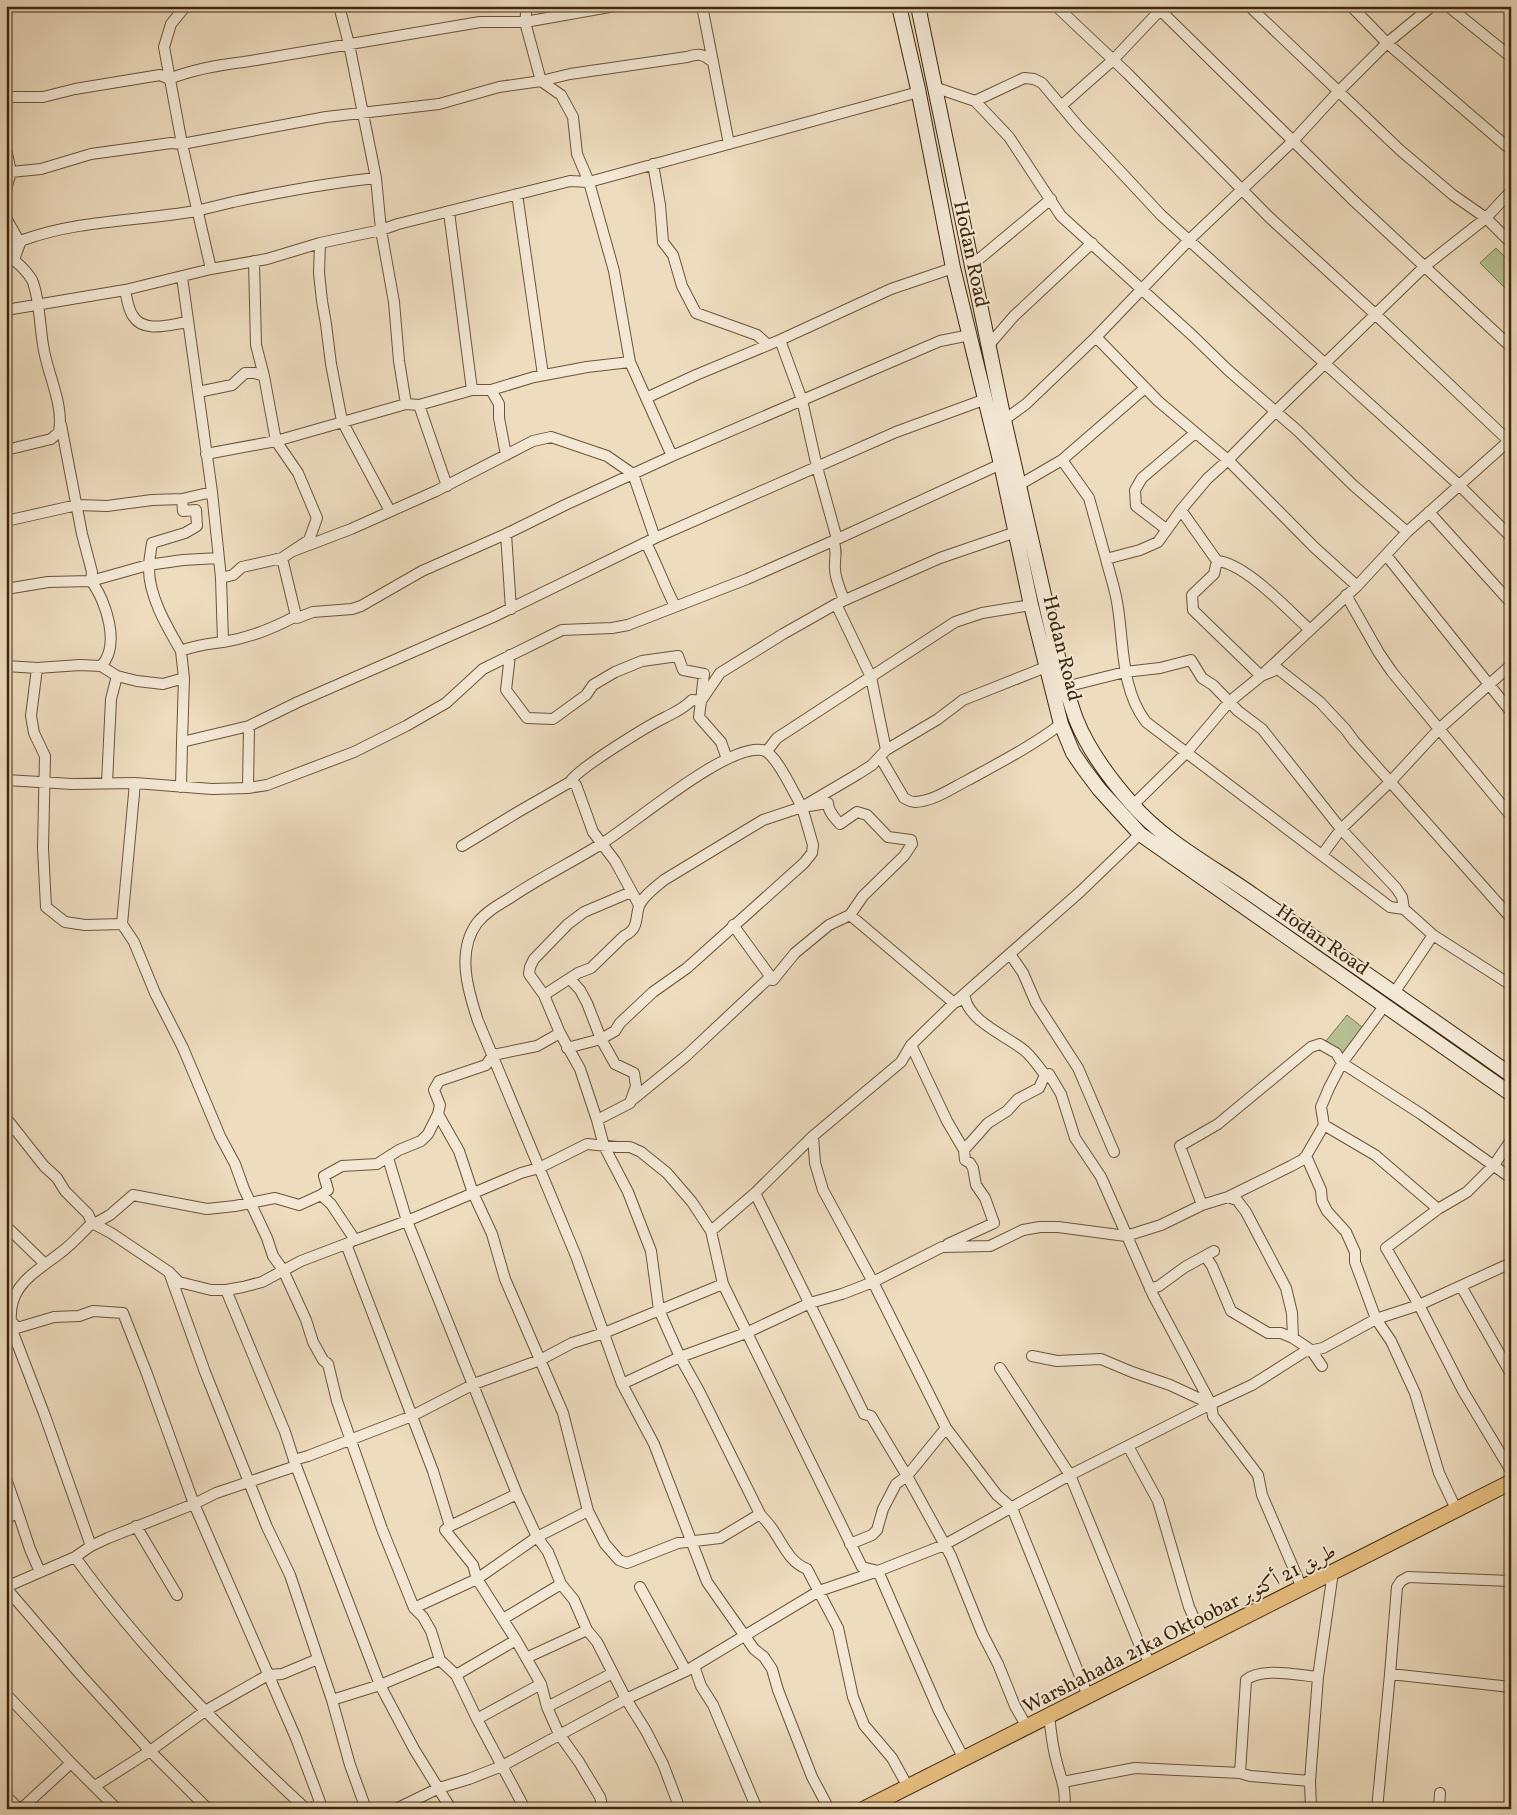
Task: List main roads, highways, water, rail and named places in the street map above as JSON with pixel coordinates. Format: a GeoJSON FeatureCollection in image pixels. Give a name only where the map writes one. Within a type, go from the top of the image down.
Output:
{"type":"FeatureCollection","features":[{"type":"Feature","properties":{"kind":"main road","name":"Hodan Road"},"geometry":{"type":"LineString","coordinates":[[899,6],[918,90],[953,268],[986,399],[1031,605],[1061,724],[1073,753],[1099,789],[1140,834],[1511,1094]]}},
{"type":"Feature","properties":{"kind":"main road","name":"Hodan Road"},"geometry":{"type":"LineString","coordinates":[[918,6],[988,346],[1065,687],[1076,720],[1087,742],[1106,773],[1133,805],[1151,823],[1184,849],[1511,1075]]}},
{"type":"Feature","properties":{"kind":"main road","name":"Warshahada 21ka Oktoobar طريق 21 أكتوبر"},"geometry":{"type":"LineString","coordinates":[[864,1809],[1511,1482]]}}]}
